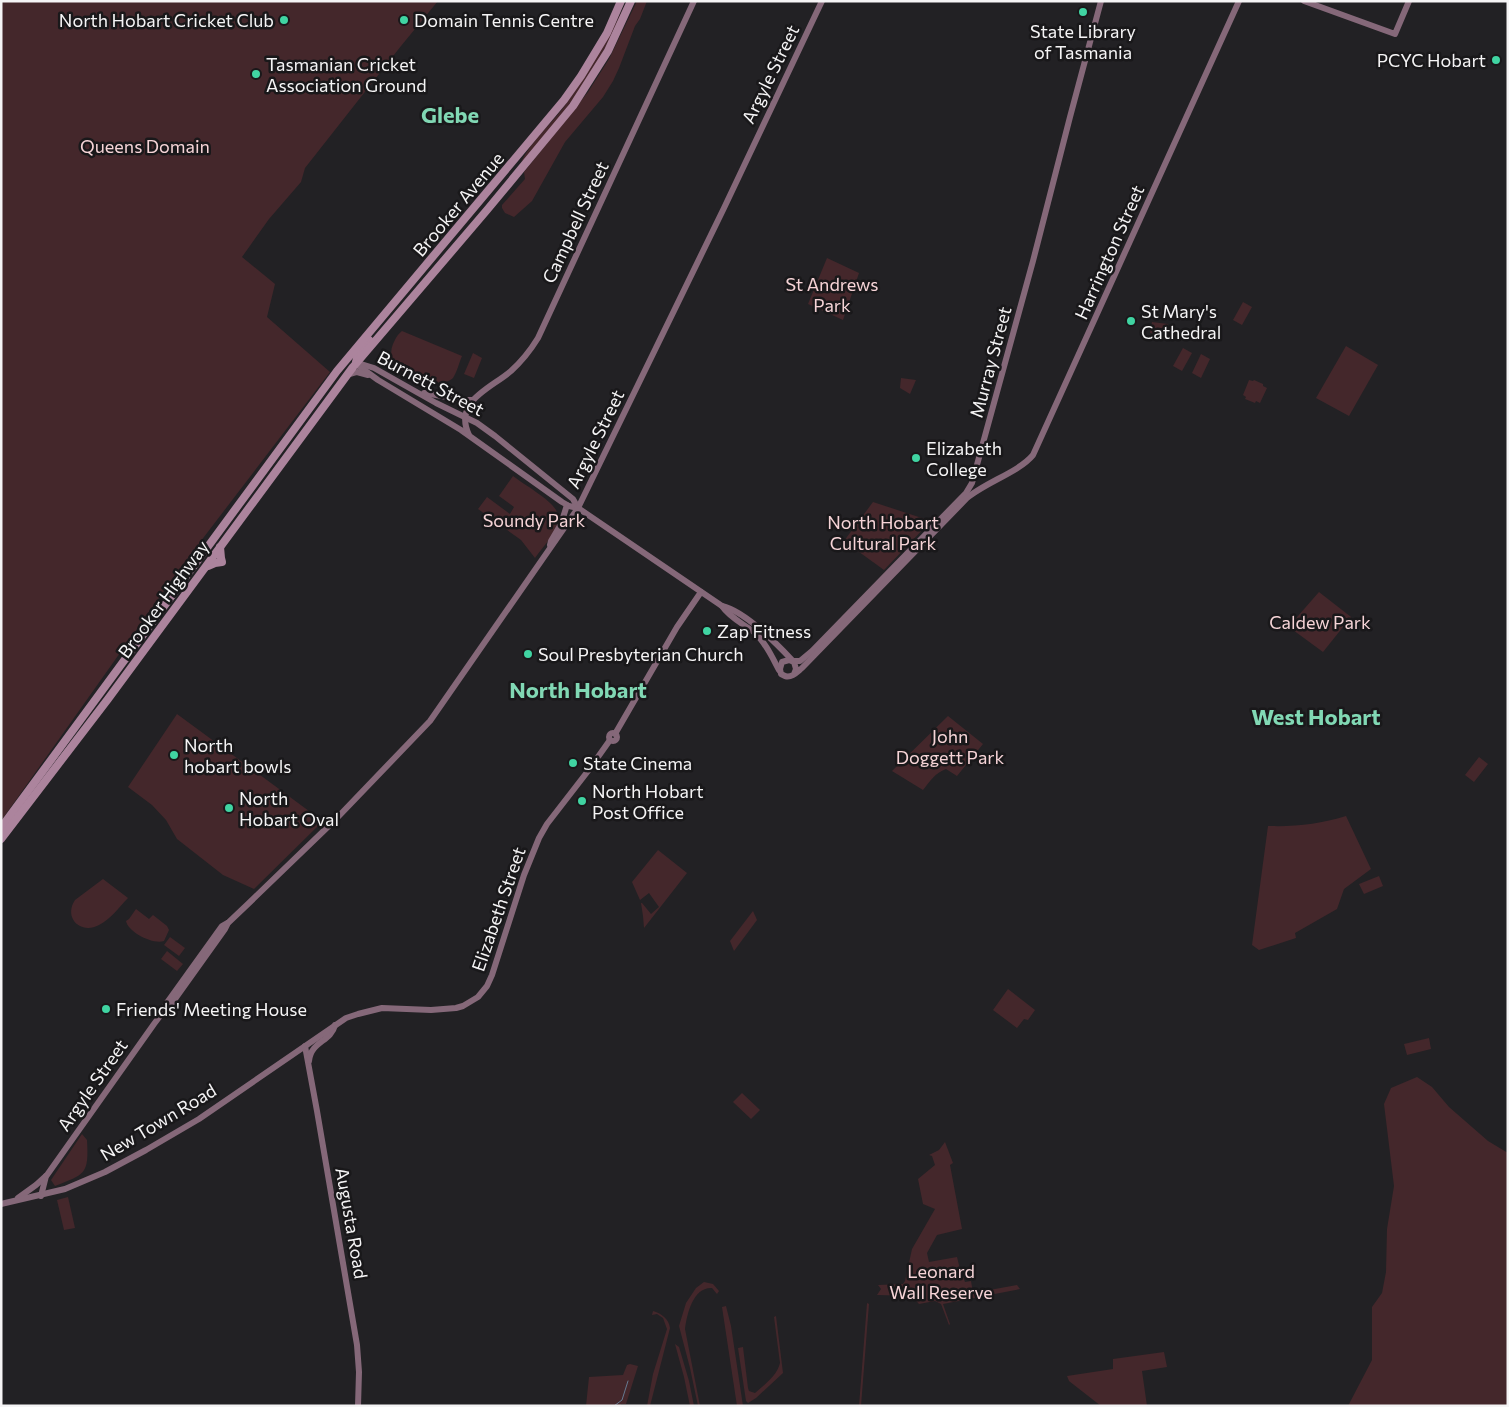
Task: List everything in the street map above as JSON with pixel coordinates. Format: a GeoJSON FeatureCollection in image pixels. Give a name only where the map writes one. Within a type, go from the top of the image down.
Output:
{"type":"FeatureCollection","features":[{"type":"Feature","properties":{"kind":"highway","name":"Brooker Avenue"},"geometry":{"type":"LineString","coordinates":[[303,416],[342,365],[564,100],[596,53],[621,1]]}},
{"type":"Feature","properties":{"kind":"highway"},"geometry":{"type":"LineString","coordinates":[[613,19],[625,1]]}},
{"type":"Feature","properties":{"kind":"highway","name":"Brooker Avenue"},"geometry":{"type":"LineString","coordinates":[[347,375],[573,106],[620,32],[633,1]]}},
{"type":"Feature","properties":{"kind":"highway"},"geometry":{"type":"LineString","coordinates":[[303,416],[318,402],[346,369],[356,364],[358,354],[378,329],[386,313]]}},
{"type":"Feature","properties":{"kind":"highway","name":"Brooker Highway"},"geometry":{"type":"LineString","coordinates":[[1,839],[206,568],[215,562],[222,562],[220,547],[347,375]]}},
{"type":"Feature","properties":{"kind":"highway","name":"Brooker Highway"},"geometry":{"type":"LineString","coordinates":[[1,828],[303,416]]}},
{"type":"Feature","properties":{"kind":"main road","name":"Campbell Street"},"geometry":{"type":"LineString","coordinates":[[472,400],[522,362],[538,338],[694,1]]}},
{"type":"Feature","properties":{"kind":"main road","name":"Argyle Street"},"geometry":{"type":"LineString","coordinates":[[14,1201],[47,1175],[163,1012],[170,1006],[225,929],[228,922],[336,819],[430,721],[549,552],[578,508],[822,1]]}},
{"type":"Feature","properties":{"kind":"main road","name":"Murray Street"},"geometry":{"type":"LineString","coordinates":[[792,661],[799,662],[806,657],[970,487],[1039,237],[1101,1]]}},
{"type":"Feature","properties":{"kind":"main road","name":"Harrington Street"},"geometry":{"type":"LineString","coordinates":[[794,674],[807,664],[961,505],[978,490],[1025,463],[1034,455],[1239,1]]}},
{"type":"Feature","properties":{"kind":"main road"},"geometry":{"type":"LineString","coordinates":[[1304,1],[1395,34],[1409,1]]}},
{"type":"Feature","properties":{"kind":"main road"},"geometry":{"type":"LineString","coordinates":[[371,347],[368,358],[374,368]]}},
{"type":"Feature","properties":{"kind":"main road","name":"Burnett Street"},"geometry":{"type":"LineString","coordinates":[[356,364],[382,372],[483,428],[516,452],[573,499],[578,508]]}},
{"type":"Feature","properties":{"kind":"main road","name":"Burnett Street"},"geometry":{"type":"LineString","coordinates":[[356,364],[378,380],[444,418],[567,505],[578,508],[722,606],[729,608],[763,631],[792,661]]}},
{"type":"Feature","properties":{"kind":"main road"},"geometry":{"type":"LineString","coordinates":[[347,375],[354,372],[378,380]]}},
{"type":"Feature","properties":{"kind":"main road"},"geometry":{"type":"LineString","coordinates":[[382,372],[388,385],[395,383],[403,384]]}},
{"type":"Feature","properties":{"kind":"main road"},"geometry":{"type":"LineString","coordinates":[[416,391],[433,396],[472,400]]}},
{"type":"Feature","properties":{"kind":"main road"},"geometry":{"type":"LineString","coordinates":[[469,435],[465,417],[467,407],[472,400]]}},
{"type":"Feature","properties":{"kind":"main road"},"geometry":{"type":"LineString","coordinates":[[549,552],[551,541],[561,524],[567,505]]}},
{"type":"Feature","properties":{"kind":"main road","name":"Elizabeth Street"},"geometry":{"type":"LineString","coordinates":[[317,1037],[352,1016],[369,1011],[391,1008],[450,1009],[463,1006],[478,996],[487,986],[524,875],[539,838],[547,824],[613,737],[634,704],[677,627],[701,592]]}},
{"type":"Feature","properties":{"kind":"main road","name":"Burnett Street"},"geometry":{"type":"LineString","coordinates":[[722,606],[726,612],[757,635],[780,671]]}},
{"type":"Feature","properties":{"kind":"main road"},"geometry":{"type":"LineString","coordinates":[[787,660],[792,661],[796,668],[794,674],[787,677],[780,671],[782,662],[787,660]]}},
{"type":"Feature","properties":{"kind":"main road"},"geometry":{"type":"LineString","coordinates":[[309,1068],[311,1051],[334,1032],[335,1025]]}},
{"type":"Feature","properties":{"kind":"main road","name":"New Town Road"},"geometry":{"type":"LineString","coordinates":[[1,1204],[55,1192],[105,1172],[180,1131],[317,1037]]}},
{"type":"Feature","properties":{"kind":"main road","name":"Augusta Road"},"geometry":{"type":"LineString","coordinates":[[305,1046],[357,1345],[359,1372],[358,1406]]}},
{"type":"Feature","properties":{"kind":"main road"},"geometry":{"type":"LineString","coordinates":[[292,1055],[300,1057],[309,1068]]}},
{"type":"Feature","properties":{"kind":"main road"},"geometry":{"type":"LineString","coordinates":[[47,1175],[49,1186],[55,1192]]}},
{"type":"Feature","properties":{"kind":"main road","name":"Argyle Street"},"geometry":{"type":"LineString","coordinates":[[41,1196],[47,1175]]}},
{"type":"Feature","properties":{"kind":"green space","name":"Queens Domain"},"geometry":{"type":"Polygon","coordinates":[[[1,1],[438,1],[305,168],[301,182],[269,219],[242,257],[275,284],[267,317],[330,372],[178,571],[1,821],[1,1]]]}},
{"type":"Feature","properties":{"kind":"green space"},"geometry":{"type":"Polygon","coordinates":[[[627,1],[611,37],[582,87],[547,133],[521,162],[531,146],[576,89],[627,1]]]}},
{"type":"Feature","properties":{"kind":"green space"},"geometry":{"type":"Polygon","coordinates":[[[637,1],[647,1],[613,81],[603,97],[565,142],[532,201],[514,217],[505,213],[502,205],[525,179],[524,172],[588,92],[609,59],[637,1]]]}},
{"type":"Feature","properties":{"kind":"green space","name":"St Andrews Park"},"geometry":{"type":"Polygon","coordinates":[[[827,258],[859,273],[843,320],[808,304],[827,258]]]}},
{"type":"Feature","properties":{"kind":"green space"},"geometry":{"type":"Polygon","coordinates":[[[1243,302],[1252,307],[1242,325],[1233,320],[1243,302]]]}},
{"type":"Feature","properties":{"kind":"green space"},"geometry":{"type":"Polygon","coordinates":[[[1152,322],[1168,324],[1167,336],[1150,333],[1152,322]]]}},
{"type":"Feature","properties":{"kind":"green space"},"geometry":{"type":"Polygon","coordinates":[[[402,331],[462,356],[453,378],[446,382],[437,383],[414,378],[403,372],[395,364],[391,355],[393,344],[402,331]]]}},
{"type":"Feature","properties":{"kind":"green space"},"geometry":{"type":"Polygon","coordinates":[[[1346,346],[1378,365],[1349,416],[1316,398],[1346,346]]]}},
{"type":"Feature","properties":{"kind":"green space"},"geometry":{"type":"Polygon","coordinates":[[[1183,348],[1192,353],[1182,371],[1173,366],[1183,348]]]}},
{"type":"Feature","properties":{"kind":"green space"},"geometry":{"type":"Polygon","coordinates":[[[473,353],[482,358],[474,378],[464,374],[473,353]]]}},
{"type":"Feature","properties":{"kind":"green space"},"geometry":{"type":"Polygon","coordinates":[[[1201,354],[1210,359],[1201,378],[1192,373],[1201,354]]]}},
{"type":"Feature","properties":{"kind":"green space"},"geometry":{"type":"Polygon","coordinates":[[[901,378],[916,380],[910,394],[900,388],[901,378]]]}},
{"type":"Feature","properties":{"kind":"green space"},"geometry":{"type":"Polygon","coordinates":[[[1249,380],[1263,384],[1267,388],[1260,403],[1245,399],[1246,397],[1243,395],[1249,380]]]}},
{"type":"Feature","properties":{"kind":"green space","name":"Soundy Park"},"geometry":{"type":"Polygon","coordinates":[[[513,476],[548,501],[557,513],[555,529],[535,558],[521,540],[478,509],[487,497],[510,514],[514,507],[499,496],[513,476]]]}},
{"type":"Feature","properties":{"kind":"green space","name":"North Hobart Cultural Park"},"geometry":{"type":"Polygon","coordinates":[[[873,502],[931,521],[884,570],[844,541],[873,502]]]}},
{"type":"Feature","properties":{"kind":"green space","name":"Caldew Park"},"geometry":{"type":"Polygon","coordinates":[[[1319,592],[1351,617],[1323,652],[1293,630],[1291,624],[1319,592]]]}},
{"type":"Feature","properties":{"kind":"green space","name":"North Hobart Oval"},"geometry":{"type":"Polygon","coordinates":[[[177,714],[313,814],[319,825],[254,889],[223,875],[177,839],[166,820],[152,805],[128,787],[177,714]]]}},
{"type":"Feature","properties":{"kind":"green space","name":"John Doggett Park"},"geometry":{"type":"Polygon","coordinates":[[[948,716],[983,744],[957,776],[946,769],[930,780],[923,790],[892,771],[948,716]]]}},
{"type":"Feature","properties":{"kind":"green space"},"geometry":{"type":"Polygon","coordinates":[[[1479,757],[1488,764],[1474,782],[1465,775],[1479,757]]]}},
{"type":"Feature","properties":{"kind":"green space"},"geometry":{"type":"Polygon","coordinates":[[[1346,816],[1371,869],[1344,889],[1337,909],[1295,933],[1296,938],[1259,950],[1252,945],[1268,826],[1307,824],[1346,816]]]}},
{"type":"Feature","properties":{"kind":"green space"},"geometry":{"type":"Polygon","coordinates":[[[658,850],[687,873],[644,928],[641,903],[651,914],[659,907],[649,893],[640,900],[632,882],[658,850]]]}},
{"type":"Feature","properties":{"kind":"green space"},"geometry":{"type":"Polygon","coordinates":[[[1379,876],[1383,886],[1364,894],[1359,884],[1379,876]]]}},
{"type":"Feature","properties":{"kind":"green space"},"geometry":{"type":"Polygon","coordinates":[[[103,879],[128,898],[111,916],[99,925],[92,928],[80,926],[76,923],[71,913],[75,900],[103,879]]]}},
{"type":"Feature","properties":{"kind":"green space"},"geometry":{"type":"Polygon","coordinates":[[[136,909],[149,919],[153,915],[167,926],[169,930],[164,941],[159,942],[142,937],[131,929],[126,921],[136,909]]]}},
{"type":"Feature","properties":{"kind":"green space"},"geometry":{"type":"Polygon","coordinates":[[[753,911],[757,920],[734,951],[730,941],[753,911]]]}},
{"type":"Feature","properties":{"kind":"green space"},"geometry":{"type":"Polygon","coordinates":[[[170,937],[185,948],[179,956],[164,945],[170,937]]]}},
{"type":"Feature","properties":{"kind":"green space"},"geometry":{"type":"Polygon","coordinates":[[[167,951],[183,964],[177,971],[161,959],[167,951]]]}},
{"type":"Feature","properties":{"kind":"green space"},"geometry":{"type":"Polygon","coordinates":[[[1008,989],[1035,1010],[1028,1020],[1024,1019],[1017,1028],[993,1010],[1008,989]]]}},
{"type":"Feature","properties":{"kind":"green space"},"geometry":{"type":"Polygon","coordinates":[[[1429,1038],[1431,1049],[1407,1055],[1404,1044],[1429,1038]]]}},
{"type":"Feature","properties":{"kind":"green space"},"geometry":{"type":"Polygon","coordinates":[[[1417,1077],[1432,1087],[1449,1107],[1488,1141],[1508,1153],[1508,1406],[1348,1406],[1372,1360],[1372,1307],[1382,1293],[1386,1272],[1387,1229],[1394,1186],[1384,1104],[1391,1088],[1417,1077]]]}},
{"type":"Feature","properties":{"kind":"green space"},"geometry":{"type":"Polygon","coordinates":[[[742,1093],[760,1110],[751,1119],[733,1102],[742,1093]]]}},
{"type":"Feature","properties":{"kind":"green space"},"geometry":{"type":"Polygon","coordinates":[[[82,1134],[87,1140],[86,1167],[83,1172],[73,1179],[55,1186],[51,1180],[82,1134]]]}},
{"type":"Feature","properties":{"kind":"green space","name":"Leonard Wall Reserve"},"geometry":{"type":"Polygon","coordinates":[[[945,1142],[953,1163],[950,1165],[962,1229],[937,1235],[927,1253],[929,1262],[957,1257],[965,1282],[971,1281],[973,1293],[1017,1285],[1020,1289],[943,1304],[949,1325],[941,1304],[935,1301],[919,1304],[912,1296],[877,1295],[881,1289],[878,1285],[903,1284],[905,1281],[912,1249],[935,1209],[923,1204],[918,1179],[935,1165],[932,1156],[929,1155],[939,1150],[945,1142]]]}},
{"type":"Feature","properties":{"kind":"green space"},"geometry":{"type":"Polygon","coordinates":[[[68,1197],[75,1228],[64,1230],[57,1200],[68,1197]]]}},
{"type":"Feature","properties":{"kind":"green space"},"geometry":{"type":"Polygon","coordinates":[[[704,1282],[713,1284],[719,1291],[717,1294],[712,1288],[700,1292],[689,1309],[685,1329],[700,1406],[698,1406],[679,1326],[686,1303],[696,1288],[704,1282]]]}},
{"type":"Feature","properties":{"kind":"green space"},"geometry":{"type":"Polygon","coordinates":[[[867,1303],[869,1304],[861,1406],[859,1406],[867,1303]]]}},
{"type":"Feature","properties":{"kind":"green space"},"geometry":{"type":"Polygon","coordinates":[[[726,1306],[731,1326],[743,1406],[737,1406],[722,1307],[726,1306]]]}},
{"type":"Feature","properties":{"kind":"green space"},"geometry":{"type":"Polygon","coordinates":[[[653,1311],[664,1317],[670,1328],[650,1406],[647,1406],[653,1374],[667,1329],[663,1318],[657,1314],[652,1315],[653,1311]]]}},
{"type":"Feature","properties":{"kind":"green space"},"geometry":{"type":"Polygon","coordinates":[[[776,1316],[783,1373],[748,1403],[746,1401],[738,1348],[743,1347],[748,1388],[749,1391],[755,1393],[773,1376],[780,1363],[774,1317],[776,1316]]]}},
{"type":"Feature","properties":{"kind":"green space"},"geometry":{"type":"Polygon","coordinates":[[[675,1344],[679,1347],[694,1406],[690,1406],[675,1344]]]}},
{"type":"Feature","properties":{"kind":"green space"},"geometry":{"type":"Polygon","coordinates":[[[1164,1352],[1167,1367],[1142,1371],[1147,1406],[1101,1406],[1069,1381],[1067,1376],[1113,1369],[1113,1359],[1164,1352]]]}},
{"type":"Feature","properties":{"kind":"green space"},"geometry":{"type":"Polygon","coordinates":[[[627,1365],[638,1366],[626,1404],[621,1404],[621,1406],[586,1406],[589,1377],[623,1375],[627,1365]]]}},
{"type":"Feature","properties":{"kind":"waterway"},"geometry":{"type":"LineString","coordinates":[[614,1406],[622,1400],[628,1381]]}},
{"type":"Feature","properties":{"kind":"place","name":"State Library of Tasmania"},"geometry":{"type":"Point","coordinates":[1083,12]}},
{"type":"Feature","properties":{"kind":"place","name":"North Hobart Cricket Club"},"geometry":{"type":"Point","coordinates":[284,20]}},
{"type":"Feature","properties":{"kind":"place","name":"Domain Tennis Centre"},"geometry":{"type":"Point","coordinates":[404,20]}},
{"type":"Feature","properties":{"kind":"place","name":"PCYC Hobart"},"geometry":{"type":"Point","coordinates":[1496,60]}},
{"type":"Feature","properties":{"kind":"place","name":"Tasmanian Cricket Association Ground"},"geometry":{"type":"Point","coordinates":[256,74]}},
{"type":"Feature","properties":{"kind":"place","name":"St Mary's Cathedral"},"geometry":{"type":"Point","coordinates":[1131,321]}},
{"type":"Feature","properties":{"kind":"place","name":"Elizabeth College"},"geometry":{"type":"Point","coordinates":[916,458]}},
{"type":"Feature","properties":{"kind":"place","name":"Zap Fitness"},"geometry":{"type":"Point","coordinates":[707,631]}},
{"type":"Feature","properties":{"kind":"place","name":"Soul Presbyterian Church"},"geometry":{"type":"Point","coordinates":[528,654]}},
{"type":"Feature","properties":{"kind":"place","name":"North hobart bowls"},"geometry":{"type":"Point","coordinates":[174,755]}},
{"type":"Feature","properties":{"kind":"place","name":"State Cinema"},"geometry":{"type":"Point","coordinates":[573,763]}},
{"type":"Feature","properties":{"kind":"place","name":"North Hobart Post Office"},"geometry":{"type":"Point","coordinates":[582,801]}},
{"type":"Feature","properties":{"kind":"place","name":"North Hobart Oval"},"geometry":{"type":"Point","coordinates":[229,808]}},
{"type":"Feature","properties":{"kind":"place","name":"Friends' Meeting House"},"geometry":{"type":"Point","coordinates":[106,1009]}},
{"type":"Feature","properties":{"kind":"district","name":"Glebe"},"geometry":{"type":"Point","coordinates":[450,114]}},
{"type":"Feature","properties":{"kind":"district","name":"North Hobart"},"geometry":{"type":"Point","coordinates":[578,689]}},
{"type":"Feature","properties":{"kind":"district","name":"West Hobart"},"geometry":{"type":"Point","coordinates":[1316,716]}}]}
